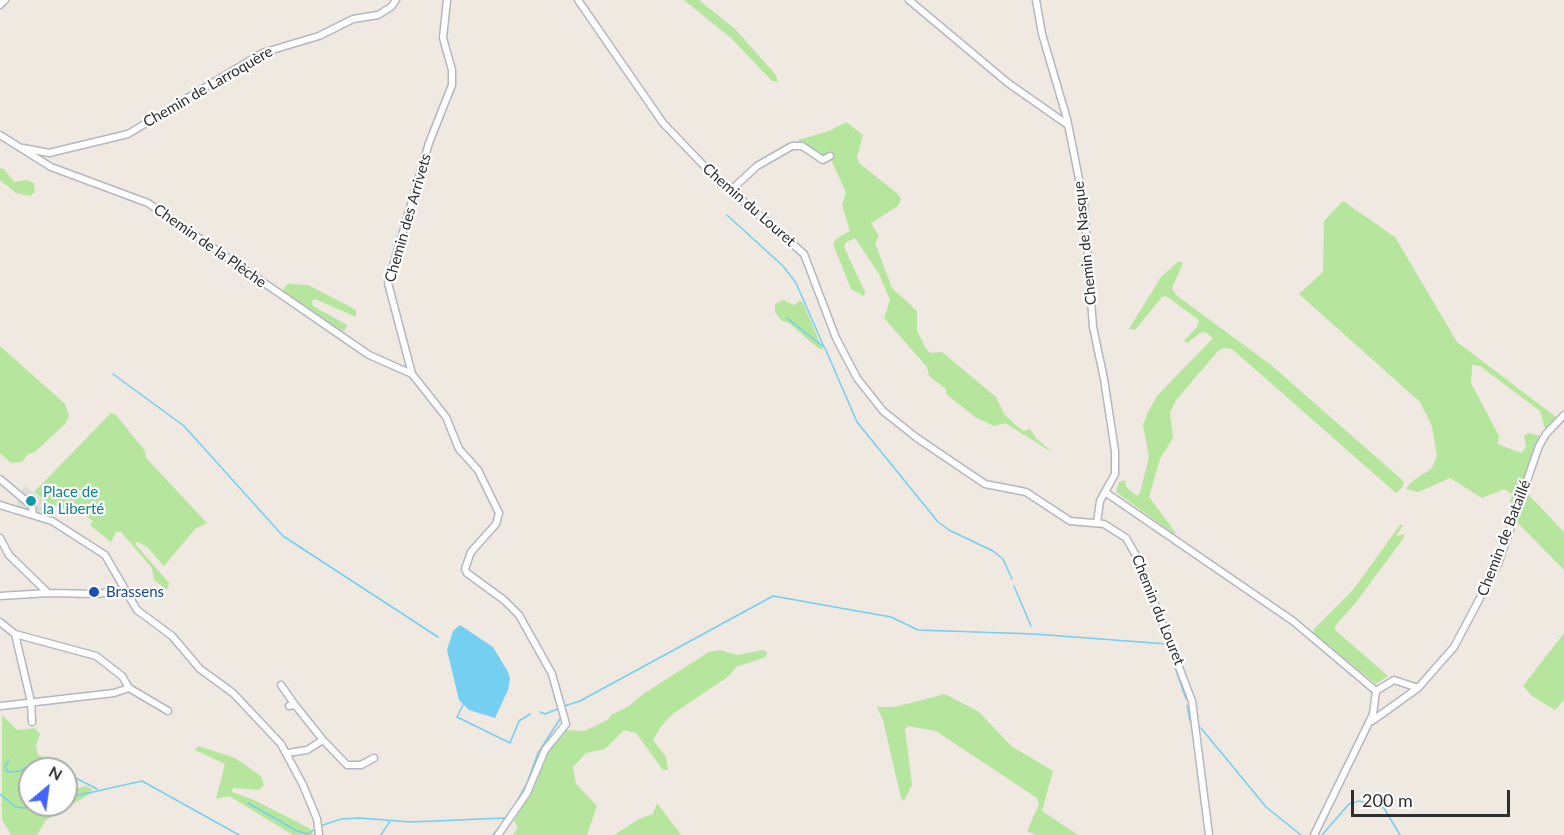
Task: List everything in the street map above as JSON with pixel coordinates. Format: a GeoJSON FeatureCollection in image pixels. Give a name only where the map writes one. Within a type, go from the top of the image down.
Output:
{"type":"FeatureCollection","features":[{"type":"Feature","properties":{"kind":"street"},"geometry":{"type":"LineString","coordinates":[[0,5],[5,0]]}},
{"type":"Feature","properties":{"kind":"street","name":"Chemin de Larroquère"},"geometry":{"type":"LineString","coordinates":[[14,145],[49,153],[128,134],[262,53],[319,36],[353,19],[378,15],[391,7],[396,0]]}},
{"type":"Feature","properties":{"kind":"street","name":"Chemin des Arrivets"},"geometry":{"type":"LineString","coordinates":[[447,0],[443,38],[452,70],[452,85],[429,143],[388,283],[412,374],[446,417],[459,449],[478,470],[499,513],[496,524],[471,552],[465,569],[519,615],[552,674],[566,724],[544,750],[527,793],[498,835]]}},
{"type":"Feature","properties":{"kind":"street","name":"Chemin du Louret"},"geometry":{"type":"LineString","coordinates":[[578,0],[663,123],[731,190],[804,254],[810,263],[827,320],[846,358],[857,378],[894,422],[985,484],[1026,492],[1070,521],[1097,523],[1119,532],[1132,547],[1187,682],[1195,711],[1209,835]]}},
{"type":"Feature","properties":{"kind":"street"},"geometry":{"type":"LineString","coordinates":[[909,0],[1008,83],[1068,124]]}},
{"type":"Feature","properties":{"kind":"street","name":"Chemin de Nasque"},"geometry":{"type":"LineString","coordinates":[[1036,0],[1068,124],[1084,204],[1093,327],[1115,450],[1115,474],[1098,510],[1097,523]]}},
{"type":"Feature","properties":{"kind":"street","name":"Chemin de la Plèche"},"geometry":{"type":"LineString","coordinates":[[0,135],[64,173],[148,203],[369,355],[412,374]]}},
{"type":"Feature","properties":{"kind":"street"},"geometry":{"type":"LineString","coordinates":[[731,190],[757,166],[792,146],[802,146],[823,160],[830,156]]}},
{"type":"Feature","properties":{"kind":"street","name":"Chemin de Bataillé"},"geometry":{"type":"LineString","coordinates":[[1369,723],[1418,688],[1454,647],[1498,564],[1539,446],[1546,434],[1564,415]]}},
{"type":"Feature","properties":{"kind":"street"},"geometry":{"type":"LineString","coordinates":[[1,482],[32,506],[33,515]]}},
{"type":"Feature","properties":{"kind":"street"},"geometry":{"type":"LineString","coordinates":[[1105,492],[1293,621],[1376,691],[1394,680],[1418,688]]}},
{"type":"Feature","properties":{"kind":"street"},"geometry":{"type":"LineString","coordinates":[[0,505],[61,525],[98,549],[111,562],[124,590],[137,610],[172,636],[200,669],[220,682],[244,703],[288,753],[317,819],[319,835]]}},
{"type":"Feature","properties":{"kind":"street"},"geometry":{"type":"LineString","coordinates":[[0,538],[9,555],[48,593]]}},
{"type":"Feature","properties":{"kind":"street"},"geometry":{"type":"LineString","coordinates":[[0,596],[48,593],[98,594],[124,590]]}},
{"type":"Feature","properties":{"kind":"street"},"geometry":{"type":"LineString","coordinates":[[0,622],[15,634],[96,656],[122,676],[129,688],[168,711]]}},
{"type":"Feature","properties":{"kind":"street"},"geometry":{"type":"LineString","coordinates":[[15,634],[31,702],[32,722]]}},
{"type":"Feature","properties":{"kind":"street"},"geometry":{"type":"LineString","coordinates":[[281,686],[292,706],[347,765],[361,765],[374,758]]}},
{"type":"Feature","properties":{"kind":"street"},"geometry":{"type":"LineString","coordinates":[[1,706],[114,693],[129,688]]}},
{"type":"Feature","properties":{"kind":"street","name":"Chemin de Bataillé"},"geometry":{"type":"LineString","coordinates":[[1314,835],[1369,723],[1376,691]]}},
{"type":"Feature","properties":{"kind":"street"},"geometry":{"type":"LineString","coordinates":[[288,753],[307,750],[322,740]]}},
{"type":"Feature","properties":{"kind":"green space"},"geometry":{"type":"Polygon","coordinates":[[[684,0],[699,0],[735,29],[776,75],[778,82],[772,81],[731,38],[684,0]]]}},
{"type":"Feature","properties":{"kind":"green space"},"geometry":{"type":"Polygon","coordinates":[[[846,122],[863,135],[857,157],[859,163],[898,194],[901,199],[898,206],[871,223],[879,236],[875,243],[892,288],[917,311],[917,330],[925,347],[930,353],[942,352],[996,397],[1004,414],[1018,427],[1024,431],[1030,429],[1036,438],[1053,453],[1005,423],[994,426],[975,417],[946,394],[946,389],[929,376],[927,367],[884,318],[890,300],[879,274],[855,238],[846,242],[844,247],[865,292],[864,296],[851,289],[833,244],[836,239],[850,231],[842,205],[846,192],[831,160],[826,155],[819,156],[798,140],[829,131],[846,122]]]}},
{"type":"Feature","properties":{"kind":"green space"},"geometry":{"type":"Polygon","coordinates":[[[0,168],[4,169],[14,182],[27,180],[34,183],[35,192],[30,196],[16,193],[0,180],[0,168]]]}},
{"type":"Feature","properties":{"kind":"green space"},"geometry":{"type":"Polygon","coordinates":[[[1343,201],[1395,237],[1457,342],[1556,417],[1545,429],[1540,411],[1480,366],[1472,365],[1471,383],[1499,436],[1498,444],[1521,453],[1526,447],[1524,435],[1529,433],[1540,436],[1513,511],[1509,508],[1512,494],[1504,489],[1482,498],[1450,478],[1418,492],[1406,489],[1410,483],[1432,468],[1437,456],[1432,426],[1420,402],[1299,294],[1323,272],[1324,221],[1343,201]]]}},
{"type":"Feature","properties":{"kind":"green space"},"geometry":{"type":"Polygon","coordinates":[[[1179,261],[1183,263],[1172,288],[1176,295],[1271,365],[1400,478],[1404,482],[1402,488],[1396,493],[1232,349],[1224,348],[1218,351],[1176,400],[1170,413],[1173,438],[1160,459],[1149,497],[1176,533],[1174,534],[1116,492],[1119,482],[1125,480],[1126,487],[1137,496],[1140,493],[1149,457],[1143,425],[1148,412],[1157,396],[1213,338],[1205,332],[1187,343],[1184,341],[1197,327],[1199,320],[1166,296],[1162,297],[1135,330],[1129,329],[1161,277],[1179,261]]]}},
{"type":"Feature","properties":{"kind":"green space"},"geometry":{"type":"Polygon","coordinates":[[[288,284],[308,285],[356,310],[356,317],[315,299],[312,301],[313,306],[347,325],[344,331],[336,329],[281,292],[288,284]]]}},
{"type":"Feature","properties":{"kind":"green space"},"geometry":{"type":"Polygon","coordinates":[[[783,300],[794,305],[800,301],[803,303],[823,350],[789,323],[782,321],[775,312],[775,304],[783,300]]]}},
{"type":"Feature","properties":{"kind":"green space"},"geometry":{"type":"Polygon","coordinates":[[[0,346],[65,404],[69,416],[65,424],[35,452],[28,454],[22,462],[11,463],[0,453],[0,346]]]}},
{"type":"Feature","properties":{"kind":"green space"},"geometry":{"type":"Polygon","coordinates":[[[111,413],[116,415],[145,451],[146,458],[207,523],[195,529],[164,566],[147,547],[138,542],[135,544],[169,583],[167,590],[154,580],[152,568],[121,532],[116,532],[111,542],[90,525],[93,521],[73,508],[70,512],[49,503],[34,492],[111,413]]]}},
{"type":"Feature","properties":{"kind":"green space"},"geometry":{"type":"Polygon","coordinates":[[[1527,493],[1564,532],[1564,570],[1517,522],[1527,493]]]}},
{"type":"Feature","properties":{"kind":"green space"},"geometry":{"type":"Polygon","coordinates":[[[1400,525],[1403,525],[1396,536],[1405,534],[1403,539],[1357,601],[1335,626],[1335,630],[1388,676],[1376,684],[1313,633],[1314,629],[1353,590],[1400,525]]]}},
{"type":"Feature","properties":{"kind":"green space"},"geometry":{"type":"Polygon","coordinates":[[[1564,633],[1564,700],[1555,710],[1532,696],[1523,686],[1564,633]]]}},
{"type":"Feature","properties":{"kind":"green space"},"geometry":{"type":"Polygon","coordinates":[[[720,650],[737,655],[763,650],[767,652],[766,657],[736,667],[729,676],[674,713],[662,725],[653,740],[666,757],[668,770],[663,770],[636,733],[624,730],[605,749],[586,753],[573,767],[576,784],[597,806],[587,835],[513,835],[518,827],[514,821],[536,784],[547,754],[566,730],[584,731],[608,720],[611,715],[629,706],[643,694],[709,652],[720,650]]]}},
{"type":"Feature","properties":{"kind":"green space"},"geometry":{"type":"Polygon","coordinates":[[[945,694],[979,712],[1011,746],[1053,771],[1042,811],[1078,835],[1036,835],[1027,831],[1039,804],[1037,798],[936,731],[908,726],[905,729],[912,785],[904,801],[901,798],[883,720],[877,707],[895,707],[945,694]]]}},
{"type":"Feature","properties":{"kind":"green space"},"geometry":{"type":"Polygon","coordinates":[[[2,715],[17,730],[35,728],[40,734],[36,746],[38,755],[44,757],[18,757],[18,817],[51,817],[46,820],[37,835],[11,835],[2,819],[2,715]]]}},
{"type":"Feature","properties":{"kind":"green space"},"geometry":{"type":"Polygon","coordinates":[[[198,746],[235,758],[261,776],[264,785],[259,790],[233,788],[232,792],[254,800],[311,829],[313,835],[293,835],[229,796],[216,799],[225,764],[195,750],[198,746]]]}},
{"type":"Feature","properties":{"kind":"green space"},"geometry":{"type":"Polygon","coordinates":[[[86,786],[92,789],[90,794],[78,801],[78,788],[86,786]]]}},
{"type":"Feature","properties":{"kind":"green space"},"geometry":{"type":"Polygon","coordinates":[[[657,803],[681,835],[614,835],[639,819],[653,814],[657,803]]]}},
{"type":"Feature","properties":{"kind":"shaded area","name":"Place de la Liberté"},"geometry":{"type":"Polygon","coordinates":[[[24,486],[46,502],[49,507],[45,515],[18,508],[17,500],[24,486]]]}},
{"type":"Feature","properties":{"kind":"water"},"geometry":{"type":"Polygon","coordinates":[[[460,625],[493,647],[508,672],[510,679],[508,690],[495,718],[469,710],[459,700],[447,650],[453,631],[460,625]]]}},
{"type":"Feature","properties":{"kind":"waterway"},"geometry":{"type":"LineString","coordinates":[[727,215],[783,266],[796,283],[824,347]]}},
{"type":"Feature","properties":{"kind":"waterway"},"geometry":{"type":"LineString","coordinates":[[787,318],[825,348],[857,422],[938,522],[949,530],[993,551],[1003,559],[1012,579]]}},
{"type":"Feature","properties":{"kind":"waterway"},"geometry":{"type":"LineString","coordinates":[[113,374],[184,426],[283,536],[438,637]]}},
{"type":"Feature","properties":{"kind":"waterway"},"geometry":{"type":"LineString","coordinates":[[1014,586],[1031,626]]}},
{"type":"Feature","properties":{"kind":"waterway"},"geometry":{"type":"LineString","coordinates":[[564,706],[580,701],[773,596],[891,617],[918,630],[1034,634],[1167,644],[1186,699]]}},
{"type":"Feature","properties":{"kind":"waterway"},"geometry":{"type":"LineString","coordinates":[[463,705],[457,717],[510,743],[519,721],[530,714]]}},
{"type":"Feature","properties":{"kind":"waterway"},"geometry":{"type":"LineString","coordinates":[[1187,705],[1190,721]]}},
{"type":"Feature","properties":{"kind":"waterway"},"geometry":{"type":"LineString","coordinates":[[540,712],[545,714],[558,709]]}},
{"type":"Feature","properties":{"kind":"waterway"},"geometry":{"type":"LineString","coordinates":[[513,808],[527,783],[538,753],[560,719]]}},
{"type":"Feature","properties":{"kind":"waterway"},"geometry":{"type":"LineString","coordinates":[[1201,728],[1266,807],[1301,835]]}},
{"type":"Feature","properties":{"kind":"waterway"},"geometry":{"type":"LineString","coordinates":[[9,760],[5,767],[8,772],[18,771]]}},
{"type":"Feature","properties":{"kind":"waterway"},"geometry":{"type":"LineString","coordinates":[[78,779],[97,789]]}},
{"type":"Feature","properties":{"kind":"waterway"},"geometry":{"type":"LineString","coordinates":[[78,795],[142,781],[239,835]]}},
{"type":"Feature","properties":{"kind":"waterway"},"geometry":{"type":"LineString","coordinates":[[0,794],[18,807]]}},
{"type":"Feature","properties":{"kind":"waterway"},"geometry":{"type":"LineString","coordinates":[[1322,835],[1349,804],[1359,801],[1384,808],[1400,835]]}},
{"type":"Feature","properties":{"kind":"waterway"},"geometry":{"type":"LineString","coordinates":[[248,803],[297,831],[308,834],[315,829],[315,835]]}},
{"type":"Feature","properties":{"kind":"waterway"},"geometry":{"type":"LineString","coordinates":[[493,835],[511,812]]}},
{"type":"Feature","properties":{"kind":"waterway"},"geometry":{"type":"LineString","coordinates":[[323,825],[341,819],[360,818],[411,822],[505,818]]}},
{"type":"Feature","properties":{"kind":"waterway"},"geometry":{"type":"LineString","coordinates":[[381,835],[390,821]]}},
{"type":"Feature","properties":{"kind":"place","name":"Place de la Liberté"},"geometry":{"type":"Point","coordinates":[31,501]}},
{"type":"Feature","properties":{"kind":"place","name":"Brassens"},"geometry":{"type":"Point","coordinates":[94,592]}}]}
